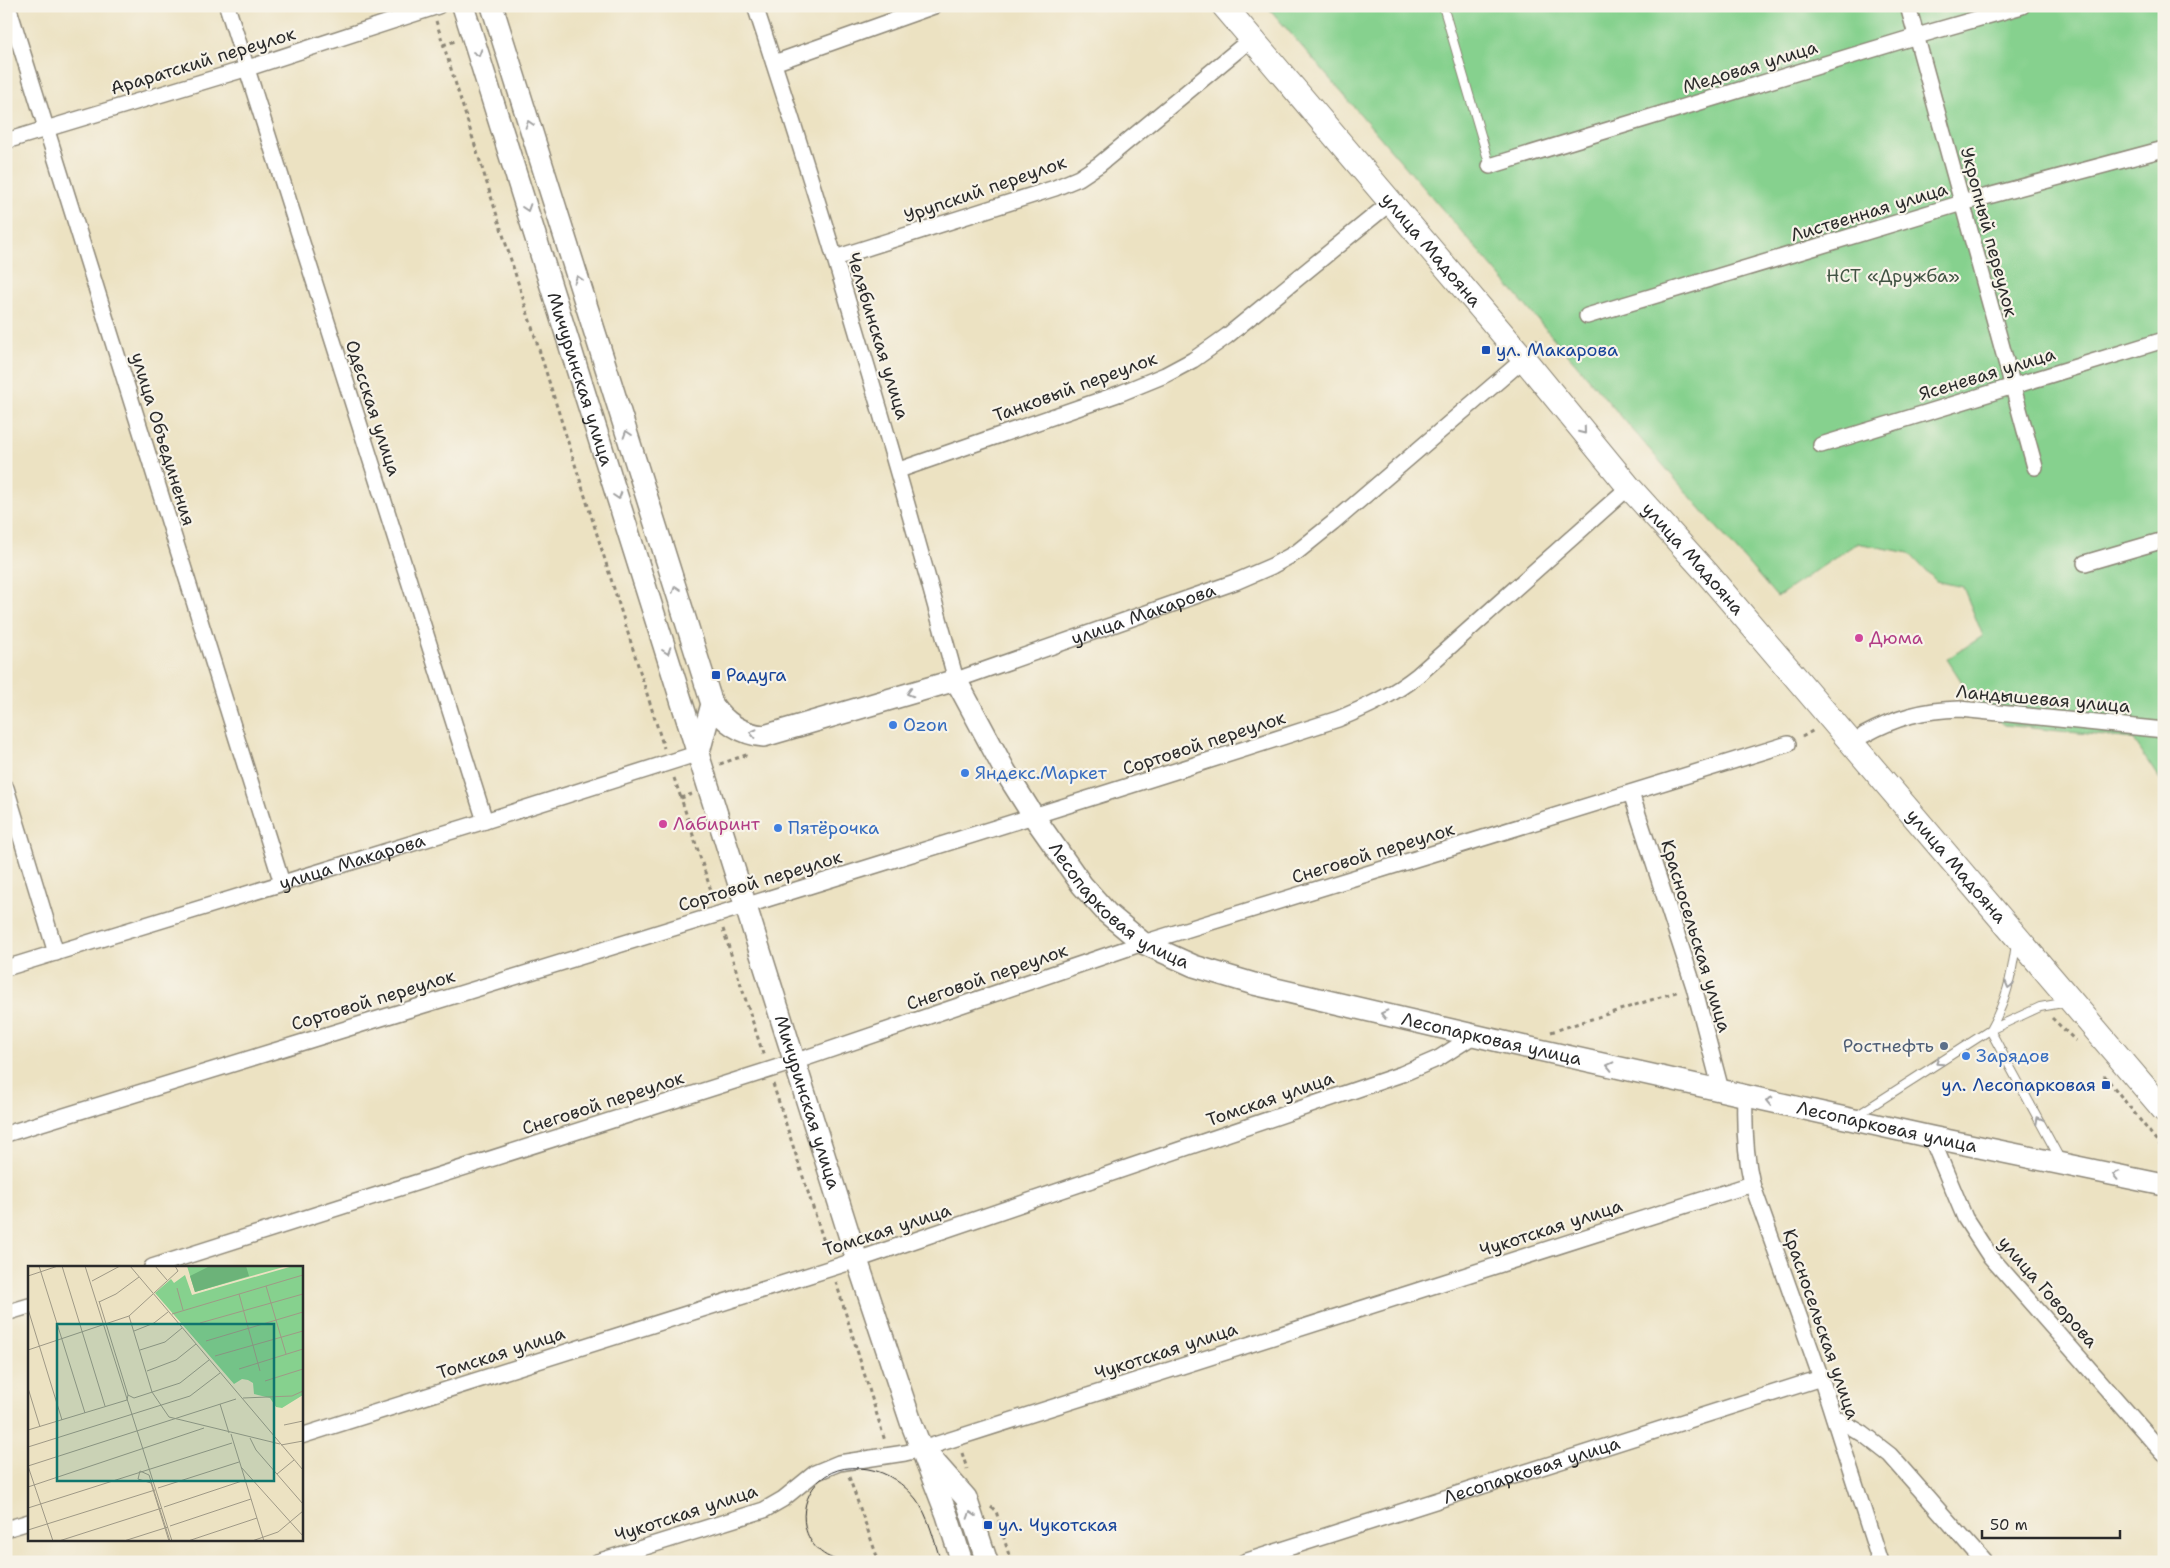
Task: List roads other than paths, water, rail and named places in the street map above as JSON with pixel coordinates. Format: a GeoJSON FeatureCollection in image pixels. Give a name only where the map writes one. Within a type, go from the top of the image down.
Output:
{"type":"FeatureCollection","features":[{"type":"Feature","properties":{"kind":"main road","name":"Мичуринская улица"},"geometry":{"type":"LineString","coordinates":[[463,6],[857,1260],[962,1562]]}},
{"type":"Feature","properties":{"kind":"main road","name":"Мичуринская улица"},"geometry":{"type":"LineString","coordinates":[[492,6],[712,704]]}},
{"type":"Feature","properties":{"kind":"main road","name":"улица Мадояна"},"geometry":{"type":"LineString","coordinates":[[1224,6],[1524,359],[1629,487],[1706,572],[2164,1110]]}},
{"type":"Feature","properties":{"kind":"main road","name":"улица Мадояна"},"geometry":{"type":"LineString","coordinates":[[1242,6],[1534,347],[1650,487],[1864,735],[2164,1093]]}},
{"type":"Feature","properties":{"kind":"main road","name":"улица Макарова"},"geometry":{"type":"LineString","coordinates":[[712,704],[720,716],[735,727],[755,735],[764,736],[956,680]]}},
{"type":"Feature","properties":{"kind":"main road","name":"Лесопарковая улица"},"geometry":{"type":"LineString","coordinates":[[956,680],[1005,771],[1034,818],[1082,885],[1108,913],[1143,943],[1194,966],[1254,984],[1745,1096],[2164,1185]]}},
{"type":"Feature","properties":{"kind":"main road"},"geometry":{"type":"LineString","coordinates":[[699,753],[712,704]]}},
{"type":"Feature","properties":{"kind":"main road","name":"Мичуринская улица"},"geometry":{"type":"LineString","coordinates":[[922,1449],[966,1498],[987,1562]]}},
{"type":"Feature","properties":{"kind":"street","name":"улица Объединения"},"geometry":{"type":"LineString","coordinates":[[8,6],[282,884]]}},
{"type":"Feature","properties":{"kind":"street","name":"Одесская улица"},"geometry":{"type":"LineString","coordinates":[[227,6],[245,69],[484,821]]}},
{"type":"Feature","properties":{"kind":"street","name":"Челябинская улица"},"geometry":{"type":"LineString","coordinates":[[755,6],[835,258],[899,470],[956,680]]}},
{"type":"Feature","properties":{"kind":"street"},"geometry":{"type":"LineString","coordinates":[[774,63],[934,6]]}},
{"type":"Feature","properties":{"kind":"street","name":"Укропный переулок"},"geometry":{"type":"LineString","coordinates":[[1908,6],[2035,467]]}},
{"type":"Feature","properties":{"kind":"street","name":"Медовая улица"},"geometry":{"type":"LineString","coordinates":[[1490,166],[1916,36],[2022,6]]}},
{"type":"Feature","properties":{"kind":"street","name":"Араратский переулок"},"geometry":{"type":"LineString","coordinates":[[6,141],[245,69],[435,7]]}},
{"type":"Feature","properties":{"kind":"street","name":"Урупский переулок"},"geometry":{"type":"LineString","coordinates":[[835,258],[1055,188],[1079,178],[1100,164],[1251,39]]}},
{"type":"Feature","properties":{"kind":"street","name":"Лиственная улица"},"geometry":{"type":"LineString","coordinates":[[1587,316],[1962,203],[2164,149]]}},
{"type":"Feature","properties":{"kind":"street","name":"Танковый переулок"},"geometry":{"type":"LineString","coordinates":[[899,470],[1121,393],[1186,364],[1226,336],[1391,202]]}},
{"type":"Feature","properties":{"kind":"street","name":"Ясеневая улица"},"geometry":{"type":"LineString","coordinates":[[1821,445],[2164,340]]}},
{"type":"Feature","properties":{"kind":"street","name":"улица Макарова"},"geometry":{"type":"LineString","coordinates":[[956,680],[1235,582],[1272,566],[1297,552],[1524,359]]}},
{"type":"Feature","properties":{"kind":"street","name":"Сортовой переулок"},"geometry":{"type":"LineString","coordinates":[[6,1134],[744,905],[1034,818],[1338,719],[1372,706],[1394,693],[1418,675],[1629,487]]}},
{"type":"Feature","properties":{"kind":"street"},"geometry":{"type":"LineString","coordinates":[[2085,563],[2164,540]]}},
{"type":"Feature","properties":{"kind":"street","name":"Ландышевая улица"},"geometry":{"type":"LineString","coordinates":[[1864,735],[1892,720],[1938,709],[1960,709],[2164,730]]}},
{"type":"Feature","properties":{"kind":"street","name":"Снеговой переулок"},"geometry":{"type":"LineString","coordinates":[[155,1266],[794,1062],[1143,943],[1788,744]]}},
{"type":"Feature","properties":{"kind":"street","name":"улица Макарова"},"geometry":{"type":"LineString","coordinates":[[6,968],[282,884],[699,753]]}},
{"type":"Feature","properties":{"kind":"street"},"geometry":{"type":"LineString","coordinates":[[6,788],[56,953]]}},
{"type":"Feature","properties":{"kind":"street","name":"Красносельская улица"},"geometry":{"type":"LineString","coordinates":[[1631,793],[1694,987],[1721,1090]]}},
{"type":"Feature","properties":{"kind":"street","name":"Томская улица"},"geometry":{"type":"LineString","coordinates":[[302,1436],[857,1260],[1402,1074],[1439,1058],[1475,1035]]}},
{"type":"Feature","properties":{"kind":"street","name":"Красносельская улица"},"geometry":{"type":"LineString","coordinates":[[1745,1096],[1744,1136],[1746,1160],[1752,1184],[1834,1416],[1880,1562]]}},
{"type":"Feature","properties":{"kind":"street","name":"улица Говорова"},"geometry":{"type":"LineString","coordinates":[[1931,1137],[1965,1218],[1989,1255],[2164,1454]]}},
{"type":"Feature","properties":{"kind":"street","name":"Чукотская улица"},"geometry":{"type":"LineString","coordinates":[[598,1562],[764,1510],[783,1499],[815,1473],[844,1462],[922,1449],[1752,1184]]}},
{"type":"Feature","properties":{"kind":"street"},"geometry":{"type":"LineString","coordinates":[[6,1313],[28,1306]]}},
{"type":"Feature","properties":{"kind":"street","name":"Лесопарковая улица"},"geometry":{"type":"LineString","coordinates":[[1244,1562],[1821,1378]]}},
{"type":"Feature","properties":{"kind":"street"},"geometry":{"type":"LineString","coordinates":[[1834,1416],[1863,1434],[1890,1455],[1984,1562]]}},
{"type":"Feature","properties":{"kind":"street"},"geometry":{"type":"LineString","coordinates":[[6,1530],[28,1522]]}},
{"type":"Feature","properties":{"kind":"lane"},"geometry":{"type":"LineString","coordinates":[[1443,6],[1490,166]]}},
{"type":"Feature","properties":{"kind":"lane"},"geometry":{"type":"LineString","coordinates":[[1990,1030],[2003,1005],[2012,974],[2017,937]]}},
{"type":"Feature","properties":{"kind":"lane"},"geometry":{"type":"LineString","coordinates":[[1851,1119],[1990,1030],[2040,1007],[2072,1002]]}},
{"type":"Feature","properties":{"kind":"lane"},"geometry":{"type":"LineString","coordinates":[[1990,1030],[2062,1163]]}},
{"type":"Feature","properties":{"kind":"tram line"},"geometry":{"type":"LineString","coordinates":[[845,1562],[824,1555],[811,1541],[805,1524],[805,1506],[812,1490],[825,1476],[844,1469],[868,1469],[875,1471],[888,1476],[906,1488],[921,1506],[931,1529],[941,1562]]}},
{"type":"Feature","properties":{"kind":"place","name":"ул. Макарова"},"geometry":{"type":"Point","coordinates":[1486,350]}},
{"type":"Feature","properties":{"kind":"place","name":"Дюма"},"geometry":{"type":"Point","coordinates":[1859,638]}},
{"type":"Feature","properties":{"kind":"place","name":"Радуга"},"geometry":{"type":"Point","coordinates":[716,675]}},
{"type":"Feature","properties":{"kind":"place","name":"Ozon"},"geometry":{"type":"Point","coordinates":[893,725]}},
{"type":"Feature","properties":{"kind":"place","name":"Яндекс.Маркет"},"geometry":{"type":"Point","coordinates":[965,773]}},
{"type":"Feature","properties":{"kind":"place","name":"Лабиринт"},"geometry":{"type":"Point","coordinates":[663,824]}},
{"type":"Feature","properties":{"kind":"place","name":"Пятёрочка"},"geometry":{"type":"Point","coordinates":[778,828]}},
{"type":"Feature","properties":{"kind":"place","name":"Ростнефть"},"geometry":{"type":"Point","coordinates":[1944,1046]}},
{"type":"Feature","properties":{"kind":"place","name":"Зарядов"},"geometry":{"type":"Point","coordinates":[1966,1056]}},
{"type":"Feature","properties":{"kind":"place","name":"ул. Лесопарковая"},"geometry":{"type":"Point","coordinates":[2106,1085]}},
{"type":"Feature","properties":{"kind":"place","name":"ул. Чукотская"},"geometry":{"type":"Point","coordinates":[988,1525]}},
{"type":"Feature","properties":{"kind":"park label","name":"НСТ «Дружба»"},"geometry":{"type":"Point","coordinates":[1893,276]}}]}
